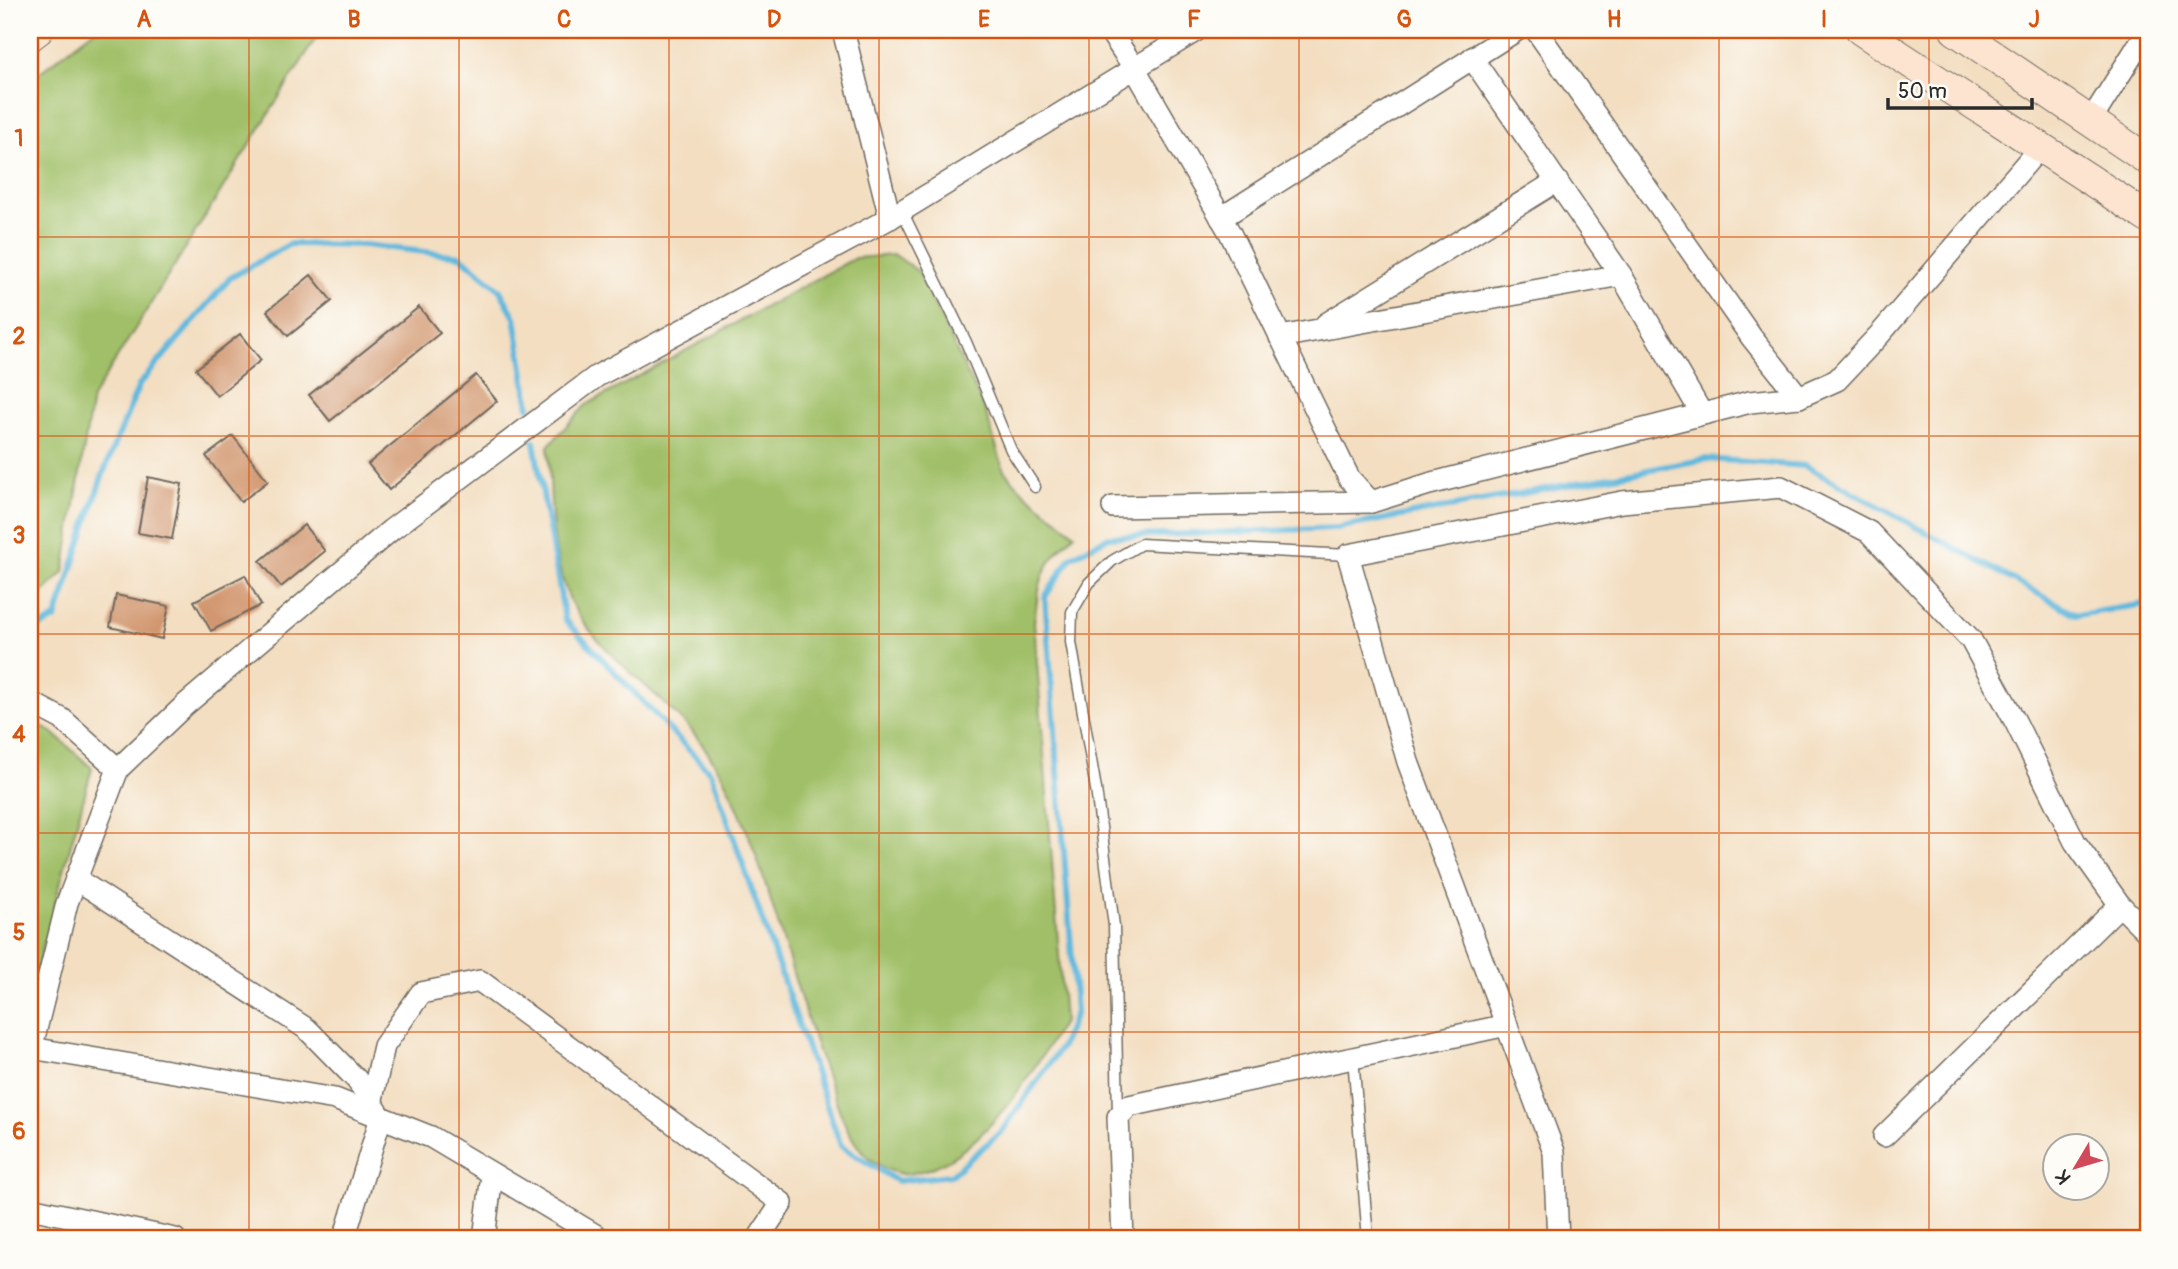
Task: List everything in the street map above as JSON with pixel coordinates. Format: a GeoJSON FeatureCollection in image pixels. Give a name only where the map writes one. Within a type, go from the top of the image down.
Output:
{"type":"FeatureCollection","features":[{"type":"Feature","properties":{"kind":"main road"},"geometry":{"type":"LineString","coordinates":[[30,36],[38,30]]}},
{"type":"Feature","properties":{"kind":"main road"},"geometry":{"type":"LineString","coordinates":[[1861,30],[2148,218]]}},
{"type":"Feature","properties":{"kind":"main road"},"geometry":{"type":"LineString","coordinates":[[1955,30],[2148,160]]}},
{"type":"Feature","properties":{"kind":"street"},"geometry":{"type":"LineString","coordinates":[[843,30],[896,214]]}},
{"type":"Feature","properties":{"kind":"street"},"geometry":{"type":"LineString","coordinates":[[1110,30],[1221,218],[1349,478],[1371,502]]}},
{"type":"Feature","properties":{"kind":"street"},"geometry":{"type":"LineString","coordinates":[[602,1239],[431,1137],[374,1111],[335,1099],[30,1051],[67,903],[118,769],[185,705],[391,530],[597,376],[896,214],[1197,30]]}},
{"type":"Feature","properties":{"kind":"street"},"geometry":{"type":"LineString","coordinates":[[1221,218],[1517,30]]}},
{"type":"Feature","properties":{"kind":"street"},"geometry":{"type":"LineString","coordinates":[[1536,30],[1752,338],[1799,397]]}},
{"type":"Feature","properties":{"kind":"street"},"geometry":{"type":"LineString","coordinates":[[2090,122],[2148,30]]}},
{"type":"Feature","properties":{"kind":"street"},"geometry":{"type":"LineString","coordinates":[[1472,58],[1621,275],[1702,414]]}},
{"type":"Feature","properties":{"kind":"street"},"geometry":{"type":"LineString","coordinates":[[1113,507],[1371,502],[1429,484],[1750,402],[1799,397],[1837,380],[1881,333],[2041,146]]}},
{"type":"Feature","properties":{"kind":"street"},"geometry":{"type":"LineString","coordinates":[[1314,331],[1557,181]]}},
{"type":"Feature","properties":{"kind":"street"},"geometry":{"type":"LineString","coordinates":[[1280,337],[1621,275]]}},
{"type":"Feature","properties":{"kind":"street"},"geometry":{"type":"LineString","coordinates":[[1558,1239],[1554,1152],[1408,762],[1348,555],[1622,502],[1781,487],[1869,532],[1970,640],[2016,723],[2075,842],[2120,905],[2148,933]]}},
{"type":"Feature","properties":{"kind":"street"},"geometry":{"type":"LineString","coordinates":[[30,702],[62,719],[118,769]]}},
{"type":"Feature","properties":{"kind":"street"},"geometry":{"type":"LineString","coordinates":[[76,880],[307,1029],[357,1080],[374,1111]]}},
{"type":"Feature","properties":{"kind":"street"},"geometry":{"type":"LineString","coordinates":[[1884,1136],[2120,905]]}},
{"type":"Feature","properties":{"kind":"street"},"geometry":{"type":"LineString","coordinates":[[344,1239],[374,1111],[384,1046],[421,993],[480,981],[782,1203],[758,1239]]}},
{"type":"Feature","properties":{"kind":"street"},"geometry":{"type":"LineString","coordinates":[[1123,1239],[1118,1117],[1129,1106],[1507,1025]]}},
{"type":"Feature","properties":{"kind":"street"},"geometry":{"type":"LineString","coordinates":[[484,1239],[492,1174]]}},
{"type":"Feature","properties":{"kind":"street"},"geometry":{"type":"LineString","coordinates":[[30,1208],[175,1239]]}},
{"type":"Feature","properties":{"kind":"lane"},"geometry":{"type":"LineString","coordinates":[[896,214],[966,342],[1011,450],[1035,487]]}},
{"type":"Feature","properties":{"kind":"lane"},"geometry":{"type":"LineString","coordinates":[[1118,1117],[1114,926],[1096,789],[1071,642],[1072,612],[1089,583],[1112,561],[1141,544],[1348,555]]}},
{"type":"Feature","properties":{"kind":"lane"},"geometry":{"type":"LineString","coordinates":[[1353,1057],[1368,1239]]}},
{"type":"Feature","properties":{"kind":"green space"},"geometry":{"type":"Polygon","coordinates":[[[94,30],[321,30],[92,398],[64,572],[30,605],[30,80],[94,30]]]}},
{"type":"Feature","properties":{"kind":"green space"},"geometry":{"type":"Polygon","coordinates":[[[895,255],[919,272],[985,410],[1004,471],[1025,493],[1075,534],[1055,555],[1044,573],[1034,622],[1064,1021],[1020,1088],[983,1132],[963,1150],[941,1164],[906,1174],[896,1173],[870,1158],[861,1150],[846,1127],[818,1052],[751,842],[733,797],[718,769],[690,729],[603,646],[575,609],[566,590],[557,555],[548,446],[586,405],[855,258],[895,255]]]}},
{"type":"Feature","properties":{"kind":"green space"},"geometry":{"type":"Polygon","coordinates":[[[30,721],[52,732],[92,768],[30,994],[30,721]]]}},
{"type":"Feature","properties":{"kind":"building"},"geometry":{"type":"Polygon","coordinates":[[[311,275],[332,301],[288,336],[267,311],[311,275]]]}},
{"type":"Feature","properties":{"kind":"building"},"geometry":{"type":"Polygon","coordinates":[[[419,307],[440,333],[330,421],[309,395],[419,307]]]}},
{"type":"Feature","properties":{"kind":"building"},"geometry":{"type":"Polygon","coordinates":[[[240,334],[261,360],[217,396],[196,369],[240,334]]]}},
{"type":"Feature","properties":{"kind":"building"},"geometry":{"type":"Polygon","coordinates":[[[476,375],[497,401],[389,490],[368,464],[476,375]]]}},
{"type":"Feature","properties":{"kind":"building"},"geometry":{"type":"Polygon","coordinates":[[[233,436],[268,481],[241,502],[206,456],[233,436]]]}},
{"type":"Feature","properties":{"kind":"building"},"geometry":{"type":"Polygon","coordinates":[[[148,477],[182,484],[172,539],[138,533],[148,477]]]}},
{"type":"Feature","properties":{"kind":"building"},"geometry":{"type":"Polygon","coordinates":[[[304,525],[325,551],[281,587],[260,561],[304,525]]]}},
{"type":"Feature","properties":{"kind":"building"},"geometry":{"type":"Polygon","coordinates":[[[245,575],[261,605],[211,631],[194,601],[245,575]]]}},
{"type":"Feature","properties":{"kind":"building"},"geometry":{"type":"Polygon","coordinates":[[[116,595],[169,606],[162,639],[110,627],[116,595]]]}},
{"type":"Feature","properties":{"kind":"waterway"},"geometry":{"type":"LineString","coordinates":[[30,632],[56,618],[101,479],[139,385],[230,278],[290,244],[364,245],[460,256],[499,289],[515,317],[529,407]]}},
{"type":"Feature","properties":{"kind":"waterway"},"geometry":{"type":"LineString","coordinates":[[534,442],[565,620],[711,773],[841,1146],[897,1181],[951,1175],[1002,1131],[1061,1047],[1076,1012],[1045,597],[1071,557],[1109,537],[1337,528],[1706,459],[1805,466],[2077,615],[2148,602]]}}]}
